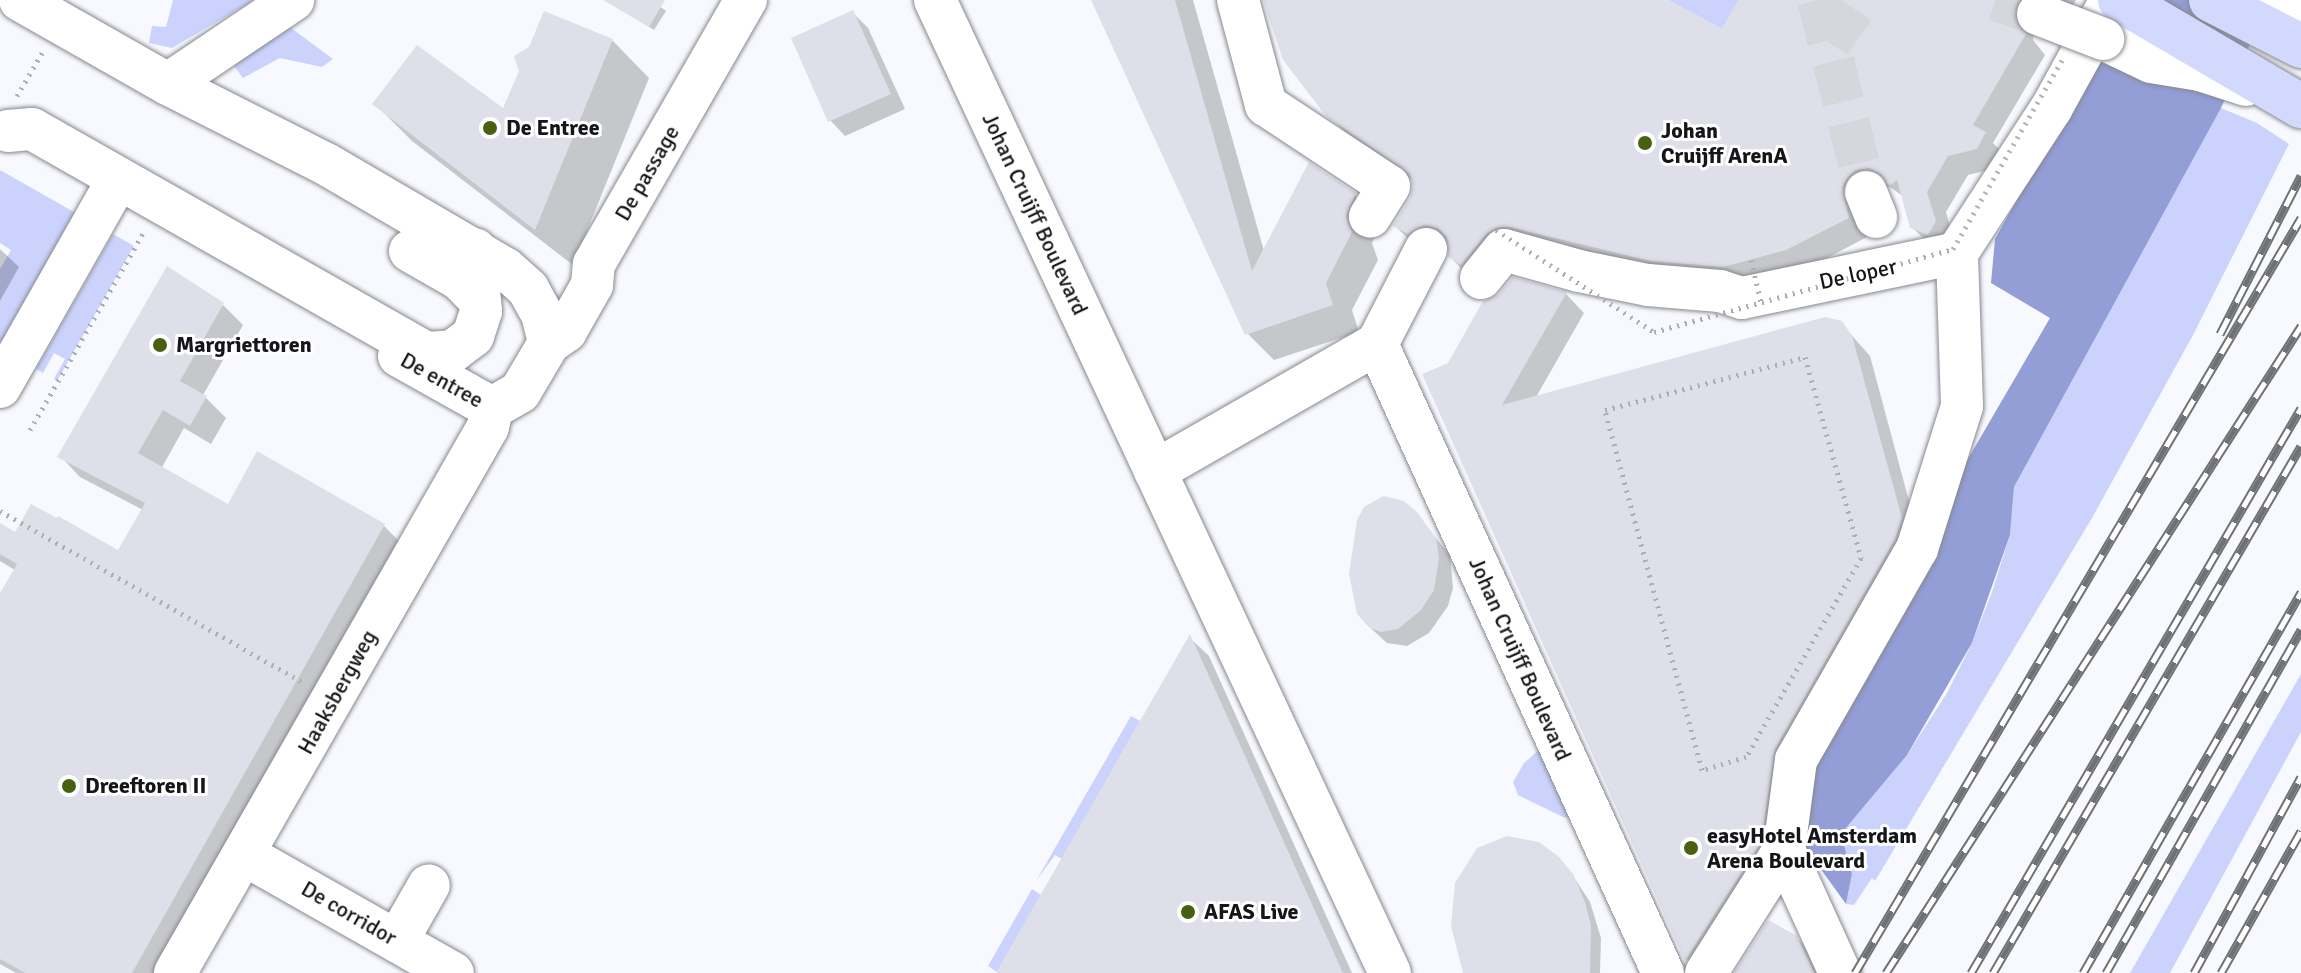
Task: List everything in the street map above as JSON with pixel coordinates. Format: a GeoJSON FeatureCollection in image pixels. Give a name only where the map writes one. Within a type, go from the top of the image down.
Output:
{"type":"FeatureCollection","features":[{"type":"Feature","properties":{"kind":"main road"},"geometry":{"type":"LineString","coordinates":[[2120,0],[2295,103]]}},
{"type":"Feature","properties":{"kind":"main road"},"geometry":{"type":"LineString","coordinates":[[2211,0],[2301,46]]}},
{"type":"Feature","properties":{"kind":"street"},"geometry":{"type":"LineString","coordinates":[[20,0],[168,84],[326,164],[475,249],[528,289],[542,314],[549,343]]}},
{"type":"Feature","properties":{"kind":"street"},"geometry":{"type":"LineString","coordinates":[[168,84],[293,0]]}},
{"type":"Feature","properties":{"kind":"street","name":"De passage"},"geometry":{"type":"LineString","coordinates":[[549,343],[566,331],[592,285],[594,264],[746,0]]}},
{"type":"Feature","properties":{"kind":"street","name":"Johan Cruijff Boulevard"},"geometry":{"type":"LineString","coordinates":[[935,0],[1390,973]]}},
{"type":"Feature","properties":{"kind":"street"},"geometry":{"type":"LineString","coordinates":[[1238,0],[1266,105],[1389,186],[1370,217]]}},
{"type":"Feature","properties":{"kind":"street"},"geometry":{"type":"LineString","coordinates":[[1706,973],[1784,850],[1796,760],[1917,549],[1962,406],[1957,253],[2051,109],[2111,0]]}},
{"type":"Feature","properties":{"kind":"street"},"geometry":{"type":"LineString","coordinates":[[2274,0],[2301,32]]}},
{"type":"Feature","properties":{"kind":"street"},"geometry":{"type":"LineString","coordinates":[[2038,14],[2082,29],[2151,62],[2200,70],[2295,103]]}},
{"type":"Feature","properties":{"kind":"street"},"geometry":{"type":"LineString","coordinates":[[8,118],[427,353],[453,351],[473,336],[481,311],[475,249]]}},
{"type":"Feature","properties":{"kind":"street","name":"De entree"},"geometry":{"type":"LineString","coordinates":[[8,118],[112,190],[492,408],[520,392],[549,343]]}},
{"type":"Feature","properties":{"kind":"street"},"geometry":{"type":"LineString","coordinates":[[0,387],[112,190]]}},
{"type":"Feature","properties":{"kind":"street"},"geometry":{"type":"LineString","coordinates":[[1155,471],[1377,344],[1426,249]]}},
{"type":"Feature","properties":{"kind":"street","name":"De loper"},"geometry":{"type":"LineString","coordinates":[[1481,278],[1504,250],[1579,271],[1648,285],[1720,291],[1742,298],[1957,253]]}},
{"type":"Feature","properties":{"kind":"street"},"geometry":{"type":"LineString","coordinates":[[410,251],[459,279],[478,298]]}},
{"type":"Feature","properties":{"kind":"street"},"geometry":{"type":"LineString","coordinates":[[528,289],[551,289],[594,264]]}},
{"type":"Feature","properties":{"kind":"street","name":"Johan Cruijff Boulevard"},"geometry":{"type":"LineString","coordinates":[[1377,344],[1663,973]]}},
{"type":"Feature","properties":{"kind":"street","name":"Haaksbergweg"},"geometry":{"type":"LineString","coordinates":[[175,973],[488,427],[492,408]]}},
{"type":"Feature","properties":{"kind":"street"},"geometry":{"type":"LineString","coordinates":[[1784,850],[1840,973]]}},
{"type":"Feature","properties":{"kind":"street","name":"De corridor"},"geometry":{"type":"LineString","coordinates":[[245,855],[453,973]]}},
{"type":"Feature","properties":{"kind":"street"},"geometry":{"type":"LineString","coordinates":[[397,941],[429,885]]}},
{"type":"Feature","properties":{"kind":"path"},"geometry":{"type":"LineString","coordinates":[[8,118],[61,22]]}},
{"type":"Feature","properties":{"kind":"path"},"geometry":{"type":"LineString","coordinates":[[1496,230],[1654,332],[1953,249],[2064,55]]}},
{"type":"Feature","properties":{"kind":"path"},"geometry":{"type":"LineString","coordinates":[[30,430],[144,232]]}},
{"type":"Feature","properties":{"kind":"path"},"geometry":{"type":"LineString","coordinates":[[1751,260],[1761,302]]}},
{"type":"Feature","properties":{"kind":"path"},"geometry":{"type":"LineString","coordinates":[[1805,357],[1861,558],[1746,757],[1702,770],[1605,410],[1805,357]]}},
{"type":"Feature","properties":{"kind":"path"},"geometry":{"type":"LineString","coordinates":[[0,511],[334,699]]}},
{"type":"Feature","properties":{"kind":"shaded area"},"geometry":{"type":"Polygon","coordinates":[[[173,0],[254,0],[172,48],[149,43],[152,26],[166,27],[173,0]]]}},
{"type":"Feature","properties":{"kind":"shaded area"},"geometry":{"type":"Polygon","coordinates":[[[1668,0],[1739,0],[1722,29],[1668,0]]]}},
{"type":"Feature","properties":{"kind":"shaded area"},"geometry":{"type":"Polygon","coordinates":[[[2129,0],[2270,0],[2221,108],[2014,487],[2010,535],[1972,643],[1907,755],[1841,834],[1852,874],[1846,904],[1770,799],[2050,318],[1991,283],[1995,239],[2129,0]]]}},
{"type":"Feature","properties":{"kind":"shaded area"},"geometry":{"type":"Polygon","coordinates":[[[283,22],[333,59],[322,67],[280,58],[243,78],[234,66],[245,43],[283,22]]]}},
{"type":"Feature","properties":{"kind":"shaded area"},"geometry":{"type":"Polygon","coordinates":[[[2221,108],[2257,123],[2289,144],[2193,335],[2092,518],[1875,881],[1872,878],[1854,905],[1846,904],[1852,874],[1841,834],[1907,755],[1947,693],[1972,643],[1992,592],[2010,535],[2014,487],[2221,108]]]}},
{"type":"Feature","properties":{"kind":"shaded area"},"geometry":{"type":"Polygon","coordinates":[[[0,170],[81,216],[0,346],[0,269],[11,250],[0,243],[0,170]]]}},
{"type":"Feature","properties":{"kind":"shaded area"},"geometry":{"type":"Polygon","coordinates":[[[113,234],[134,246],[57,381],[54,379],[65,359],[54,353],[43,373],[36,369],[113,234]]]}},
{"type":"Feature","properties":{"kind":"shaded area"},"geometry":{"type":"Polygon","coordinates":[[[2301,674],[2301,732],[2170,973],[2130,973],[2301,674]]]}},
{"type":"Feature","properties":{"kind":"shaded area"},"geometry":{"type":"Polygon","coordinates":[[[1131,716],[1140,721],[1062,859],[1055,855],[1036,881],[1131,716]]]}},
{"type":"Feature","properties":{"kind":"shaded area"},"geometry":{"type":"Polygon","coordinates":[[[1541,748],[1578,819],[1563,817],[1518,795],[1513,782],[1524,763],[1541,748]]]}},
{"type":"Feature","properties":{"kind":"shaded area"},"geometry":{"type":"Polygon","coordinates":[[[1032,889],[1041,895],[997,972],[988,966],[1032,889]]]}},
{"type":"Feature","properties":{"kind":"building"},"geometry":{"type":"Polygon","coordinates":[[[603,0],[665,0],[649,27],[603,0]]]}},
{"type":"Feature","properties":{"kind":"building"},"geometry":{"type":"Polygon","coordinates":[[[1091,0],[1175,0],[1252,271],[1309,162],[1356,193],[1346,216],[1352,232],[1326,283],[1333,305],[1245,335],[1091,0]]]}},
{"type":"Feature","properties":{"kind":"building","name":"Johan Cruijff ArenA"},"geometry":{"type":"Polygon","coordinates":[[[1263,0],[1668,0],[1722,29],[1739,0],[2019,0],[2015,18],[2026,34],[1973,125],[1986,132],[1977,149],[1948,156],[1927,192],[1936,221],[1928,235],[1910,228],[1897,180],[1889,186],[1881,174],[1869,168],[1856,170],[1842,188],[1849,218],[1786,250],[1723,267],[1651,261],[1510,227],[1498,227],[1486,234],[1461,265],[1448,257],[1447,237],[1438,228],[1424,225],[1408,234],[1393,226],[1410,198],[1413,186],[1410,174],[1326,116],[1283,60],[1263,0]]]}},
{"type":"Feature","properties":{"kind":"building"},"geometry":{"type":"Polygon","coordinates":[[[853,10],[891,94],[828,122],[791,38],[853,10]]]}},
{"type":"Feature","properties":{"kind":"building","name":"De Entree"},"geometry":{"type":"Polygon","coordinates":[[[544,11],[613,39],[535,230],[372,104],[417,45],[503,108],[519,71],[514,56],[529,47],[544,11]]]}},
{"type":"Feature","properties":{"kind":"building"},"geometry":{"type":"Polygon","coordinates":[[[167,266],[224,303],[180,381],[207,396],[190,426],[163,410],[138,453],[228,504],[257,451],[385,524],[132,973],[25,973],[0,959],[0,593],[17,564],[0,554],[0,523],[15,532],[31,504],[118,550],[145,503],[57,457],[167,266]]]}},
{"type":"Feature","properties":{"kind":"building"},"geometry":{"type":"Polygon","coordinates":[[[1513,277],[1567,292],[1502,405],[1825,317],[1842,321],[1852,336],[1902,518],[1895,539],[1775,749],[1761,842],[1685,961],[1422,374],[1448,363],[1483,301],[1499,294],[1513,277]]]}},
{"type":"Feature","properties":{"kind":"building"},"geometry":{"type":"Polygon","coordinates":[[[1383,496],[1404,501],[1417,512],[1436,538],[1439,558],[1434,590],[1421,610],[1398,629],[1381,632],[1370,628],[1357,614],[1349,574],[1357,520],[1364,507],[1383,496]]]}},
{"type":"Feature","properties":{"kind":"building"},"geometry":{"type":"Polygon","coordinates":[[[1190,634],[1343,973],[996,973],[1140,721],[1190,634]]]}},
{"type":"Feature","properties":{"kind":"building"},"geometry":{"type":"Polygon","coordinates":[[[1507,836],[1539,842],[1559,857],[1573,874],[1591,926],[1590,973],[1463,973],[1451,926],[1455,883],[1477,848],[1507,836]]]}},
{"type":"Feature","properties":{"kind":"building"},"geometry":{"type":"Polygon","coordinates":[[[1768,920],[1797,936],[1814,973],[1734,973],[1768,920]]]}},
{"type":"Feature","properties":{"kind":"tunnel"},"geometry":{"type":"LineString","coordinates":[[1818,0],[1866,192]]}},
{"type":"Feature","properties":{"kind":"tunnel"},"geometry":{"type":"LineString","coordinates":[[1830,43],[1860,0]]}},
{"type":"Feature","properties":{"kind":"tunnel"},"geometry":{"type":"LineString","coordinates":[[1995,0],[2038,14]]}},
{"type":"Feature","properties":{"kind":"railway"},"geometry":{"type":"LineString","coordinates":[[2220,334],[2301,176]]}},
{"type":"Feature","properties":{"kind":"railway"},"geometry":{"type":"LineString","coordinates":[[1855,973],[2301,218]]}},
{"type":"Feature","properties":{"kind":"railway"},"geometry":{"type":"LineString","coordinates":[[1886,973],[2301,326]]}},
{"type":"Feature","properties":{"kind":"railway"},"geometry":{"type":"LineString","coordinates":[[1971,973],[2301,408]]}},
{"type":"Feature","properties":{"kind":"railway"},"geometry":{"type":"LineString","coordinates":[[1993,973],[2301,446]]}},
{"type":"Feature","properties":{"kind":"railway"},"geometry":{"type":"LineString","coordinates":[[2083,973],[2301,592]]}},
{"type":"Feature","properties":{"kind":"railway"},"geometry":{"type":"LineString","coordinates":[[2106,973],[2301,630]]}},
{"type":"Feature","properties":{"kind":"railway"},"geometry":{"type":"LineString","coordinates":[[2194,973],[2301,777]]}},
{"type":"Feature","properties":{"kind":"railway"},"geometry":{"type":"LineString","coordinates":[[2221,973],[2301,831]]}},
{"type":"Feature","properties":{"kind":"place","name":"De Entree"},"geometry":{"type":"Point","coordinates":[490,128]}},
{"type":"Feature","properties":{"kind":"place","name":"Johan Cruijff ArenA"},"geometry":{"type":"Point","coordinates":[1645,143]}},
{"type":"Feature","properties":{"kind":"place","name":"Margriettoren"},"geometry":{"type":"Point","coordinates":[160,345]}},
{"type":"Feature","properties":{"kind":"place","name":"Dreeftoren II"},"geometry":{"type":"Point","coordinates":[69,786]}},
{"type":"Feature","properties":{"kind":"place","name":"easyHotel Amsterdam Arena Boulevard"},"geometry":{"type":"Point","coordinates":[1691,848]}},
{"type":"Feature","properties":{"kind":"place","name":"AFAS Live"},"geometry":{"type":"Point","coordinates":[1188,912]}}]}
